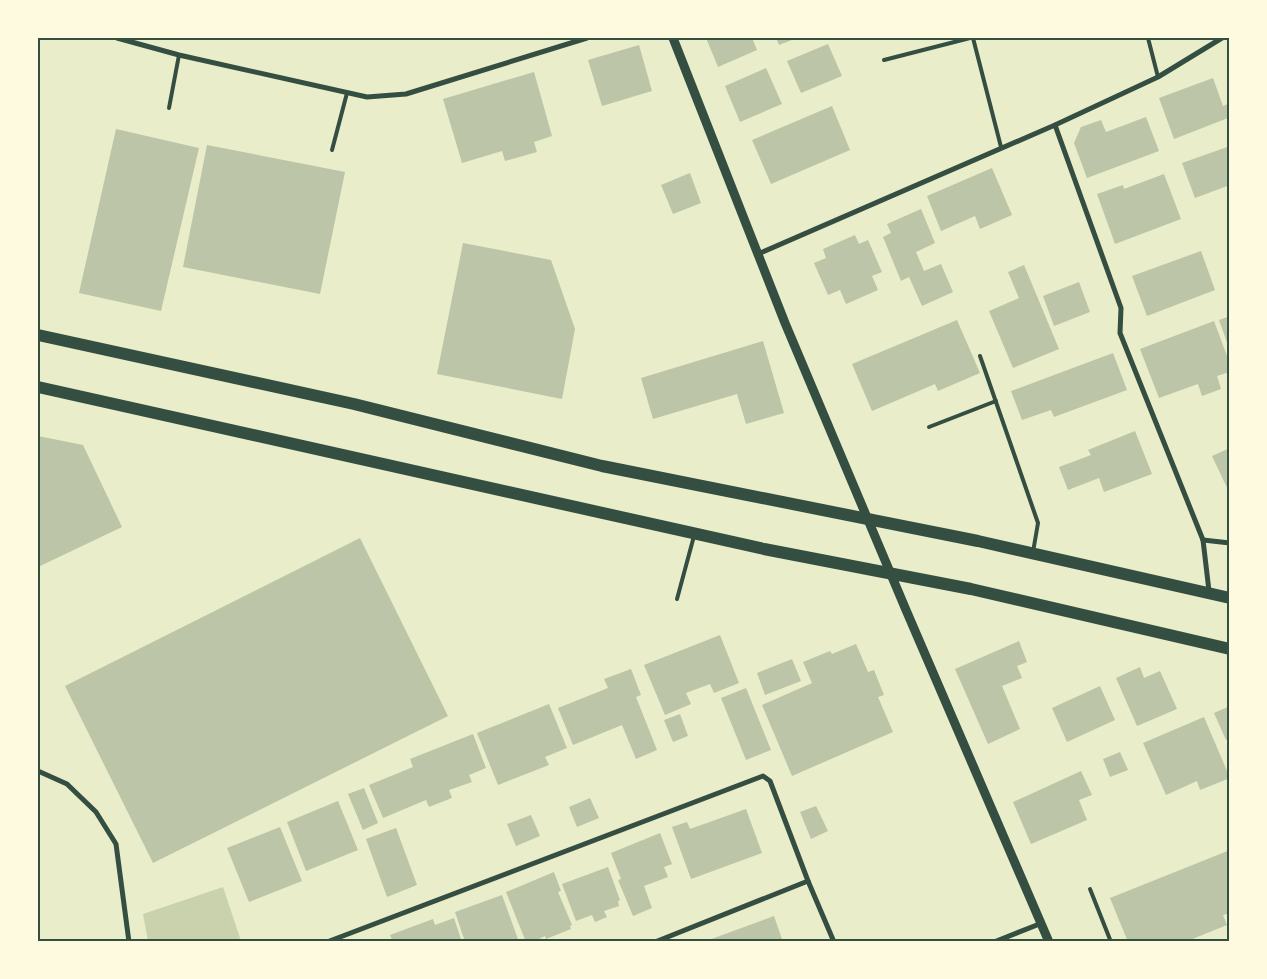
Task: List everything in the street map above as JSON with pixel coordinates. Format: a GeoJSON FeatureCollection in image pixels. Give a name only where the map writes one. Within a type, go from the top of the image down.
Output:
{"type":"FeatureCollection","features":[{"type":"Feature","properties":{"kind":"main road"},"geometry":{"type":"LineString","coordinates":[[38,335],[354,404],[602,466],[868,519],[1230,598]]}},
{"type":"Feature","properties":{"kind":"main road"},"geometry":{"type":"LineString","coordinates":[[38,386],[764,549],[971,589],[1230,649]]}},
{"type":"Feature","properties":{"kind":"street"},"geometry":{"type":"LineString","coordinates":[[117,38],[180,55],[368,98],[406,94],[587,38]]}},
{"type":"Feature","properties":{"kind":"street"},"geometry":{"type":"LineString","coordinates":[[674,38],[785,323],[1050,942]]}},
{"type":"Feature","properties":{"kind":"street"},"geometry":{"type":"LineString","coordinates":[[758,254],[1055,125],[1158,77],[1222,38]]}},
{"type":"Feature","properties":{"kind":"street"},"geometry":{"type":"LineString","coordinates":[[1055,125],[1121,308],[1120,333],[1204,540],[1209,594]]}},
{"type":"Feature","properties":{"kind":"street"},"geometry":{"type":"LineString","coordinates":[[1204,540],[1230,543]]}},
{"type":"Feature","properties":{"kind":"street"},"geometry":{"type":"LineString","coordinates":[[38,771],[67,784],[96,812],[116,844],[130,942]]}},
{"type":"Feature","properties":{"kind":"street"},"geometry":{"type":"LineString","coordinates":[[327,942],[763,776],[770,781],[808,881],[834,942]]}},
{"type":"Feature","properties":{"kind":"street"},"geometry":{"type":"LineString","coordinates":[[655,942],[808,881]]}},
{"type":"Feature","properties":{"kind":"street"},"geometry":{"type":"LineString","coordinates":[[994,942],[1042,923]]}},
{"type":"Feature","properties":{"kind":"lane"},"geometry":{"type":"LineString","coordinates":[[884,60],[972,38],[1001,147]]}},
{"type":"Feature","properties":{"kind":"lane"},"geometry":{"type":"LineString","coordinates":[[1148,38],[1158,77]]}},
{"type":"Feature","properties":{"kind":"lane"},"geometry":{"type":"LineString","coordinates":[[169,108],[180,55]]}},
{"type":"Feature","properties":{"kind":"lane"},"geometry":{"type":"LineString","coordinates":[[332,150],[346,93]]}},
{"type":"Feature","properties":{"kind":"lane"},"geometry":{"type":"LineString","coordinates":[[980,356],[1038,523],[1032,554]]}},
{"type":"Feature","properties":{"kind":"lane"},"geometry":{"type":"LineString","coordinates":[[929,427],[996,401]]}},
{"type":"Feature","properties":{"kind":"lane"},"geometry":{"type":"LineString","coordinates":[[677,599],[695,533]]}},
{"type":"Feature","properties":{"kind":"lane"},"geometry":{"type":"LineString","coordinates":[[1090,889],[1111,942]]}},
{"type":"Feature","properties":{"kind":"green space"},"geometry":{"type":"Polygon","coordinates":[[[223,887],[241,941],[148,941],[143,914],[223,887]]]}},
{"type":"Feature","properties":{"kind":"building"},"geometry":{"type":"Polygon","coordinates":[[[706,38],[752,38],[757,50],[718,67],[706,38]]]}},
{"type":"Feature","properties":{"kind":"building"},"geometry":{"type":"Polygon","coordinates":[[[776,38],[797,38],[779,45],[776,38]]]}},
{"type":"Feature","properties":{"kind":"building"},"geometry":{"type":"Polygon","coordinates":[[[828,44],[842,76],[801,93],[787,61],[828,44]]]}},
{"type":"Feature","properties":{"kind":"building"},"geometry":{"type":"Polygon","coordinates":[[[639,45],[652,91],[602,106],[588,60],[639,45]]]}},
{"type":"Feature","properties":{"kind":"building"},"geometry":{"type":"Polygon","coordinates":[[[766,68],[782,104],[740,122],[725,86],[766,68]]]}},
{"type":"Feature","properties":{"kind":"building"},"geometry":{"type":"Polygon","coordinates":[[[534,72],[552,136],[534,142],[537,152],[505,161],[502,151],[462,163],[443,99],[534,72]]]}},
{"type":"Feature","properties":{"kind":"building"},"geometry":{"type":"Polygon","coordinates":[[[1213,78],[1223,106],[1230,103],[1230,123],[1228,118],[1174,139],[1159,98],[1213,78]]]}},
{"type":"Feature","properties":{"kind":"building"},"geometry":{"type":"Polygon","coordinates":[[[832,106],[850,150],[771,184],[752,140],[832,106]]]}},
{"type":"Feature","properties":{"kind":"building"},"geometry":{"type":"Polygon","coordinates":[[[1146,117],[1159,151],[1087,178],[1074,143],[1081,127],[1101,120],[1106,132],[1146,117]]]}},
{"type":"Feature","properties":{"kind":"building"},"geometry":{"type":"Polygon","coordinates":[[[116,129],[199,148],[161,311],[79,293],[116,129]]]}},
{"type":"Feature","properties":{"kind":"building"},"geometry":{"type":"Polygon","coordinates":[[[207,145],[345,172],[320,294],[183,267],[207,145]]]}},
{"type":"Feature","properties":{"kind":"building"},"geometry":{"type":"Polygon","coordinates":[[[1230,146],[1230,185],[1195,198],[1182,163],[1230,146]]]}},
{"type":"Feature","properties":{"kind":"building"},"geometry":{"type":"Polygon","coordinates":[[[992,168],[1012,215],[980,229],[975,216],[941,231],[927,196],[992,168]]]}},
{"type":"Feature","properties":{"kind":"building"},"geometry":{"type":"Polygon","coordinates":[[[690,173],[701,203],[673,214],[661,185],[690,173]]]}},
{"type":"Feature","properties":{"kind":"building"},"geometry":{"type":"Polygon","coordinates":[[[1164,174],[1181,219],[1115,244],[1097,194],[1123,185],[1124,189],[1164,174]]]}},
{"type":"Feature","properties":{"kind":"building"},"geometry":{"type":"Polygon","coordinates":[[[921,209],[935,243],[916,252],[924,271],[941,264],[953,292],[922,306],[909,277],[901,281],[883,237],[891,233],[887,224],[921,209]]]}},
{"type":"Feature","properties":{"kind":"building"},"geometry":{"type":"Polygon","coordinates":[[[855,235],[859,244],[868,240],[882,272],[872,276],[878,290],[846,304],[840,290],[828,295],[814,263],[826,258],[823,249],[855,235]]]}},
{"type":"Feature","properties":{"kind":"building"},"geometry":{"type":"Polygon","coordinates":[[[463,243],[551,260],[575,329],[562,399],[437,374],[463,243]]]}},
{"type":"Feature","properties":{"kind":"building"},"geometry":{"type":"Polygon","coordinates":[[[1201,251],[1215,290],[1147,316],[1132,276],[1201,251]]]}},
{"type":"Feature","properties":{"kind":"building"},"geometry":{"type":"Polygon","coordinates":[[[1024,265],[1059,349],[1013,368],[989,311],[1019,298],[1008,272],[1024,265]]]}},
{"type":"Feature","properties":{"kind":"building"},"geometry":{"type":"Polygon","coordinates":[[[1079,282],[1090,312],[1054,326],[1043,296],[1079,282]]]}},
{"type":"Feature","properties":{"kind":"building"},"geometry":{"type":"Polygon","coordinates":[[[1230,316],[1230,348],[1229,348],[1219,320],[1230,316]]]}},
{"type":"Feature","properties":{"kind":"building"},"geometry":{"type":"Polygon","coordinates":[[[957,320],[980,373],[938,391],[935,384],[872,411],[852,364],[957,320]]]}},
{"type":"Feature","properties":{"kind":"building"},"geometry":{"type":"Polygon","coordinates":[[[1214,321],[1230,364],[1230,372],[1217,376],[1221,389],[1202,396],[1198,384],[1159,398],[1140,349],[1214,321]]]}},
{"type":"Feature","properties":{"kind":"building"},"geometry":{"type":"Polygon","coordinates":[[[763,341],[784,413],[746,424],[737,394],[653,419],[641,378],[763,341]]]}},
{"type":"Feature","properties":{"kind":"building"},"geometry":{"type":"Polygon","coordinates":[[[1113,353],[1127,390],[1054,417],[1051,410],[1022,420],[1011,391],[1113,353]]]}},
{"type":"Feature","properties":{"kind":"building"},"geometry":{"type":"Polygon","coordinates":[[[1135,431],[1152,474],[1104,492],[1099,478],[1068,490],[1059,467],[1091,455],[1088,450],[1135,431]]]}},
{"type":"Feature","properties":{"kind":"building"},"geometry":{"type":"Polygon","coordinates":[[[38,436],[83,445],[122,527],[38,567],[38,436]]]}},
{"type":"Feature","properties":{"kind":"building"},"geometry":{"type":"Polygon","coordinates":[[[1230,448],[1230,494],[1212,456],[1230,448]]]}},
{"type":"Feature","properties":{"kind":"building"},"geometry":{"type":"Polygon","coordinates":[[[360,538],[448,716],[153,863],[65,686],[360,538]]]}},
{"type":"Feature","properties":{"kind":"building"},"geometry":{"type":"Polygon","coordinates":[[[720,635],[739,683],[714,693],[710,684],[686,693],[691,704],[665,715],[644,665],[720,635]]]}},
{"type":"Feature","properties":{"kind":"building"},"geometry":{"type":"Polygon","coordinates":[[[1019,641],[1027,662],[1017,666],[1022,678],[1002,686],[1020,729],[988,744],[955,669],[1019,641]]]}},
{"type":"Feature","properties":{"kind":"building"},"geometry":{"type":"Polygon","coordinates":[[[856,644],[868,672],[874,670],[884,695],[878,697],[893,732],[792,776],[762,705],[812,683],[803,662],[830,651],[832,654],[856,644]]]}},
{"type":"Feature","properties":{"kind":"building"},"geometry":{"type":"Polygon","coordinates":[[[792,659],[801,681],[765,695],[757,673],[792,659]]]}},
{"type":"Feature","properties":{"kind":"building"},"geometry":{"type":"Polygon","coordinates":[[[1140,667],[1144,678],[1160,671],[1177,709],[1137,726],[1116,678],[1140,667]]]}},
{"type":"Feature","properties":{"kind":"building"},"geometry":{"type":"Polygon","coordinates":[[[631,669],[641,695],[636,697],[657,750],[636,759],[622,725],[573,745],[558,708],[608,688],[604,679],[631,669]]]}},
{"type":"Feature","properties":{"kind":"building"},"geometry":{"type":"Polygon","coordinates":[[[1100,686],[1115,720],[1067,742],[1052,708],[1100,686]]]}},
{"type":"Feature","properties":{"kind":"building"},"geometry":{"type":"Polygon","coordinates":[[[746,688],[771,750],[746,760],[721,698],[746,688]]]}},
{"type":"Feature","properties":{"kind":"building"},"geometry":{"type":"Polygon","coordinates":[[[549,704],[567,748],[545,757],[549,765],[498,785],[477,733],[549,704]]]}},
{"type":"Feature","properties":{"kind":"building"},"geometry":{"type":"Polygon","coordinates":[[[1230,706],[1230,739],[1226,740],[1214,713],[1230,706]]]}},
{"type":"Feature","properties":{"kind":"building"},"geometry":{"type":"Polygon","coordinates":[[[680,714],[688,736],[673,742],[664,720],[680,714]]]}},
{"type":"Feature","properties":{"kind":"building"},"geometry":{"type":"Polygon","coordinates":[[[1204,717],[1230,778],[1200,790],[1197,781],[1166,795],[1143,743],[1204,717]]]}},
{"type":"Feature","properties":{"kind":"building"},"geometry":{"type":"Polygon","coordinates":[[[473,734],[486,768],[469,775],[472,782],[449,790],[452,798],[429,807],[426,800],[383,818],[369,785],[413,767],[410,759],[473,734]]]}},
{"type":"Feature","properties":{"kind":"building"},"geometry":{"type":"Polygon","coordinates":[[[1120,752],[1128,770],[1110,777],[1103,759],[1120,752]]]}},
{"type":"Feature","properties":{"kind":"building"},"geometry":{"type":"Polygon","coordinates":[[[1081,771],[1092,795],[1079,800],[1087,820],[1031,844],[1013,802],[1081,771]]]}},
{"type":"Feature","properties":{"kind":"building"},"geometry":{"type":"Polygon","coordinates":[[[364,788],[378,823],[363,830],[348,794],[364,788]]]}},
{"type":"Feature","properties":{"kind":"building"},"geometry":{"type":"Polygon","coordinates":[[[590,798],[599,818],[577,827],[569,807],[590,798]]]}},
{"type":"Feature","properties":{"kind":"building"},"geometry":{"type":"Polygon","coordinates":[[[338,801],[358,850],[306,871],[287,822],[338,801]]]}},
{"type":"Feature","properties":{"kind":"building"},"geometry":{"type":"Polygon","coordinates":[[[816,806],[828,831],[811,839],[800,812],[816,806]]]}},
{"type":"Feature","properties":{"kind":"building"},"geometry":{"type":"Polygon","coordinates":[[[746,809],[762,853],[691,879],[672,827],[687,822],[690,829],[746,809]]]}},
{"type":"Feature","properties":{"kind":"building"},"geometry":{"type":"Polygon","coordinates":[[[531,815],[540,836],[516,846],[507,824],[531,815]]]}},
{"type":"Feature","properties":{"kind":"building"},"geometry":{"type":"Polygon","coordinates":[[[280,827],[302,881],[249,902],[227,848],[280,827]]]}},
{"type":"Feature","properties":{"kind":"building"},"geometry":{"type":"Polygon","coordinates":[[[396,828],[417,885],[387,897],[366,839],[396,828]]]}},
{"type":"Feature","properties":{"kind":"building"},"geometry":{"type":"Polygon","coordinates":[[[660,833],[672,864],[664,867],[668,877],[644,886],[652,908],[633,916],[618,880],[621,879],[611,853],[660,833]]]}},
{"type":"Feature","properties":{"kind":"building"},"geometry":{"type":"Polygon","coordinates":[[[1230,850],[1230,913],[1223,915],[1227,925],[1185,942],[1128,942],[1110,898],[1230,850]]]}},
{"type":"Feature","properties":{"kind":"building"},"geometry":{"type":"Polygon","coordinates":[[[608,867],[620,900],[618,901],[619,906],[604,911],[607,917],[595,922],[592,915],[576,921],[562,884],[608,867]]]}},
{"type":"Feature","properties":{"kind":"building"},"geometry":{"type":"Polygon","coordinates":[[[554,872],[561,891],[558,892],[572,925],[570,926],[571,929],[546,939],[545,936],[533,942],[526,942],[506,892],[554,872]]]}},
{"type":"Feature","properties":{"kind":"building"},"geometry":{"type":"Polygon","coordinates":[[[502,895],[519,942],[465,942],[455,912],[502,895]]]}},
{"type":"Feature","properties":{"kind":"building"},"geometry":{"type":"Polygon","coordinates":[[[774,916],[783,942],[706,942],[706,941],[774,916]]]}},
{"type":"Feature","properties":{"kind":"building"},"geometry":{"type":"Polygon","coordinates":[[[454,918],[462,942],[393,942],[390,935],[433,919],[435,925],[454,918]]]}}]}
